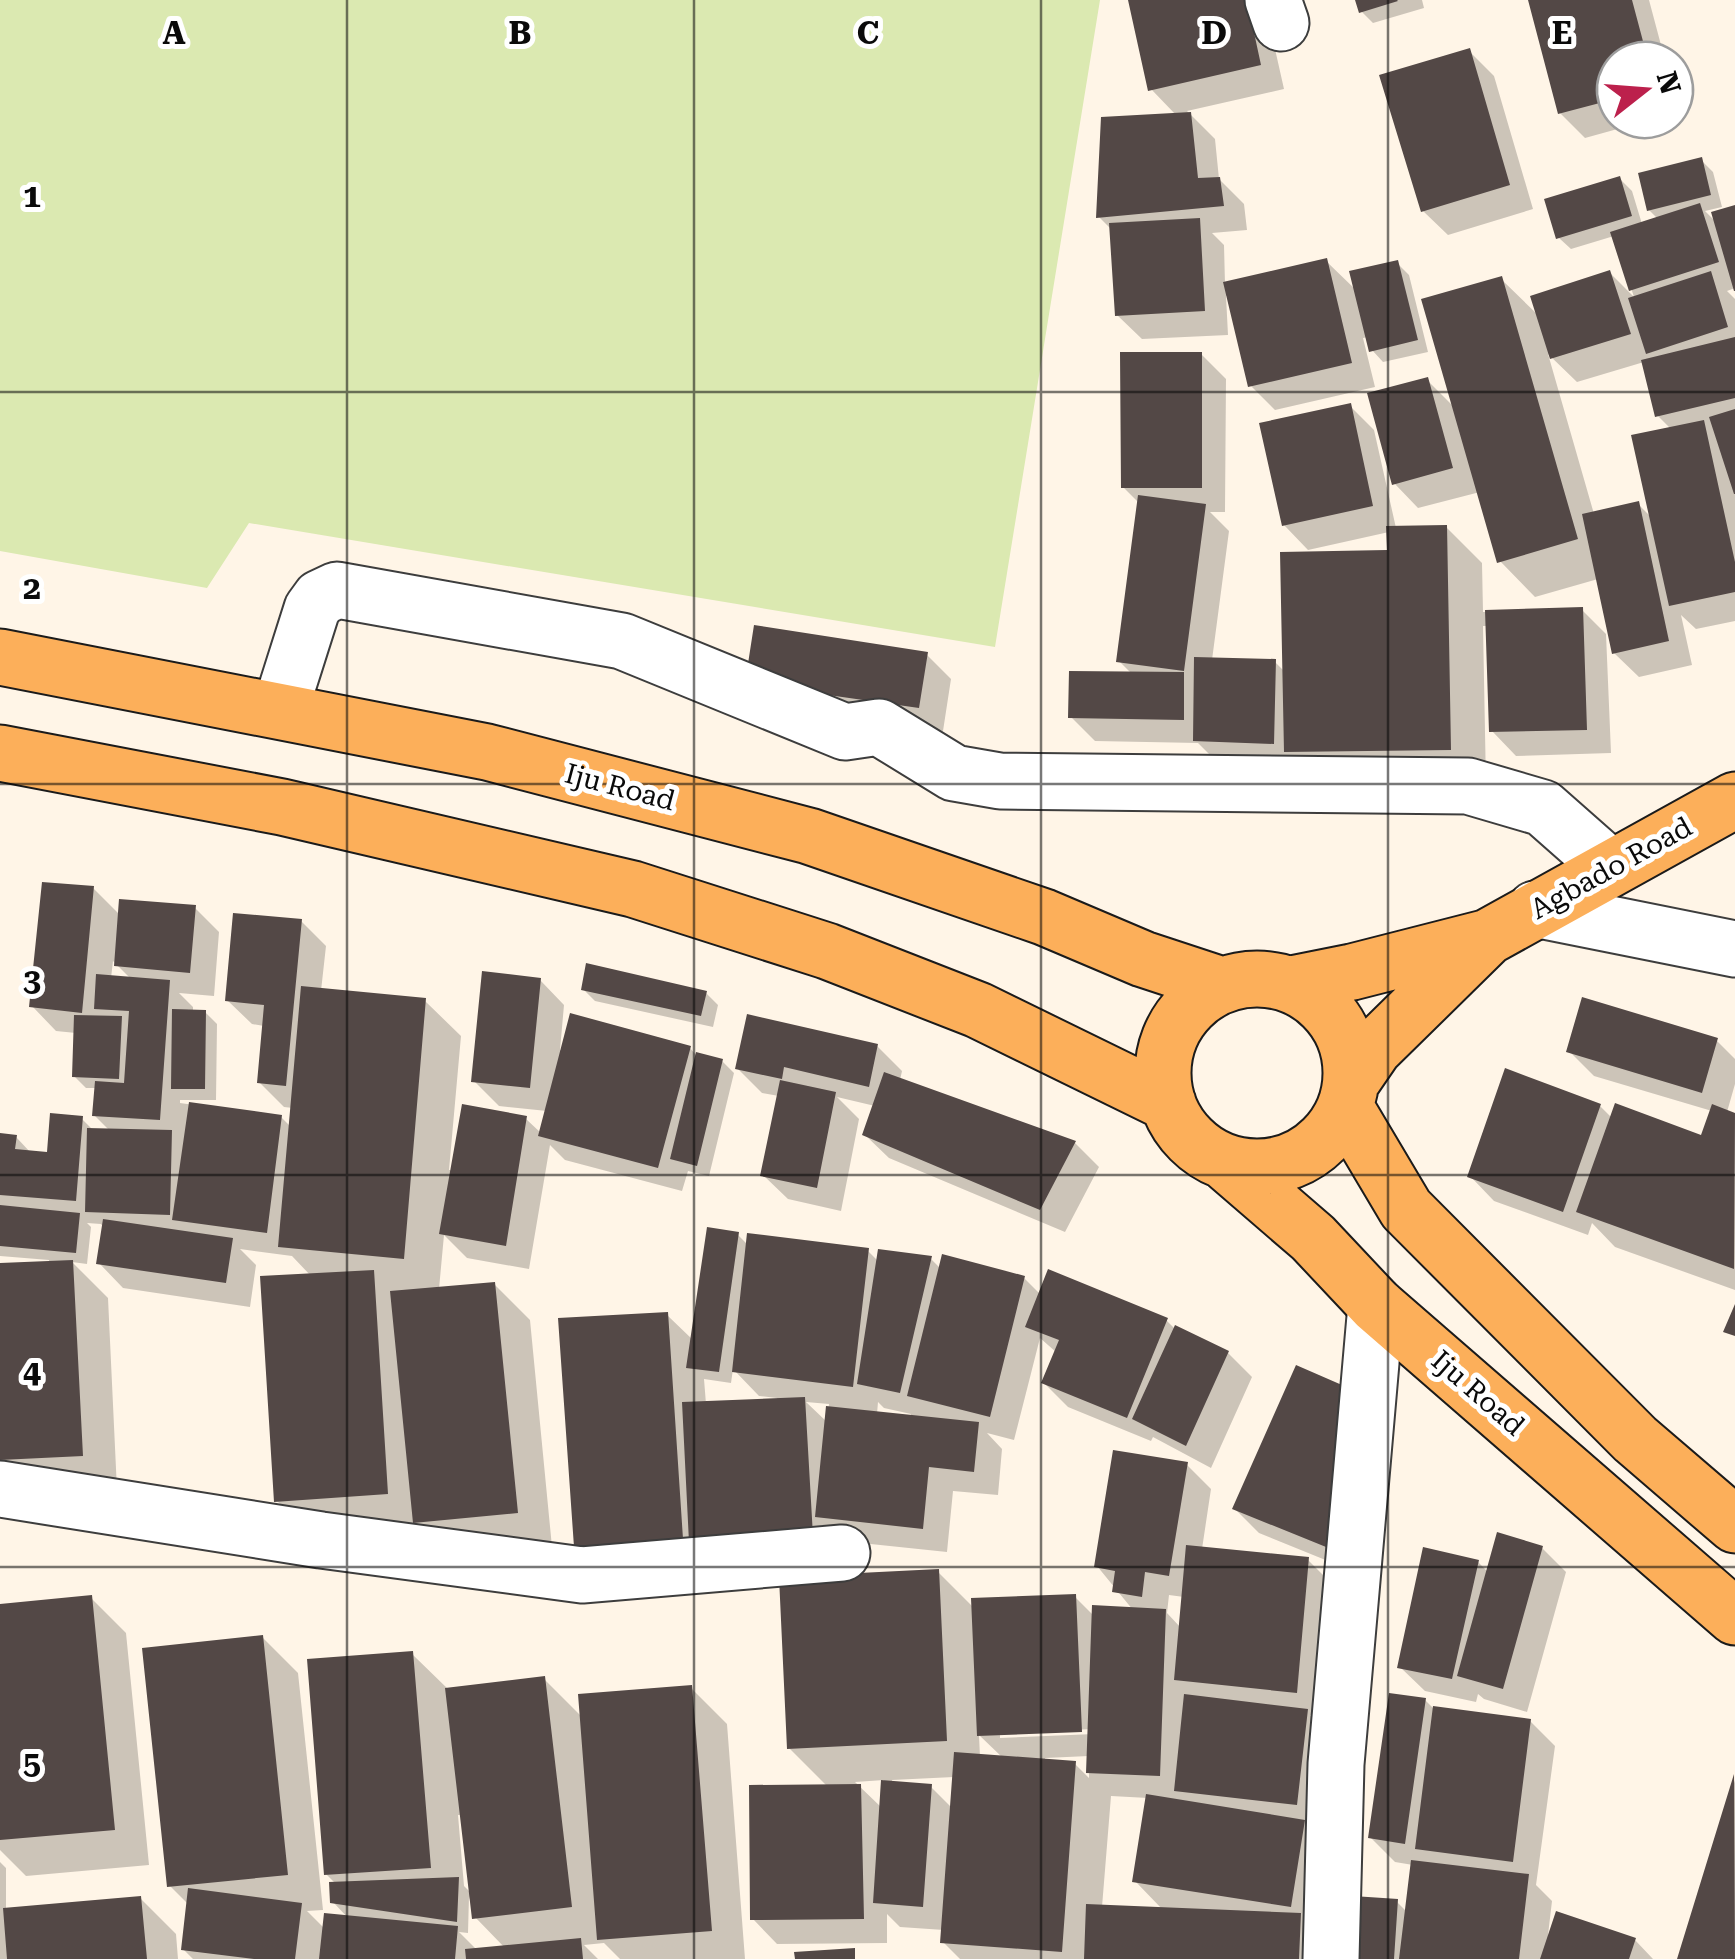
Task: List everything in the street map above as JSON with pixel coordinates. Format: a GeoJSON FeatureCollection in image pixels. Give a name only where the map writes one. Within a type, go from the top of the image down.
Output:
{"type":"FeatureCollection","features":[{"type":"Feature","properties":{"kind":"main road","name":"Iju Road"},"geometry":{"type":"LineString","coordinates":[[0,657],[486,752],[809,836],[1044,917],[1143,959],[1222,985]]}},
{"type":"Feature","properties":{"kind":"main road"},"geometry":{"type":"LineString","coordinates":[[0,753],[282,807],[633,890],[827,951],[978,1010],[1168,1104]]}},
{"type":"Feature","properties":{"kind":"main road","name":"Agbado Road"},"geometry":{"type":"LineString","coordinates":[[1349,1095],[1374,1050],[1488,937],[1735,800]]}},
{"type":"Feature","properties":{"kind":"main road","name":"Agbado Road"},"geometry":{"type":"LineString","coordinates":[[1292,984],[1488,937]]}},
{"type":"Feature","properties":{"kind":"main road"},"geometry":{"type":"LineString","coordinates":[[1349,1095],[1318,1147],[1274,1166],[1226,1163],[1200,1149],[1180,1129],[1168,1104],[1163,1068],[1172,1033],[1192,1004],[1222,985],[1257,977],[1292,984],[1326,1006],[1347,1041],[1349,1095],[1406,1209],[1635,1439],[1735,1525]]}},
{"type":"Feature","properties":{"kind":"main road","name":"Iju Road"},"geometry":{"type":"LineString","coordinates":[[1226,1163],[1313,1238],[1376,1304],[1735,1617]]}},
{"type":"Feature","properties":{"kind":"street"},"geometry":{"type":"LineString","coordinates":[[280,710],[312,609],[320,598],[337,590],[622,640],[846,732],[879,727],[954,773],[1000,781],[1468,786],[1543,808],[1611,868]]}},
{"type":"Feature","properties":{"kind":"street"},"geometry":{"type":"LineString","coordinates":[[1535,909],[1735,949]]}},
{"type":"Feature","properties":{"kind":"street"},"geometry":{"type":"LineString","coordinates":[[1331,1959],[1336,1764],[1376,1304]]}},
{"type":"Feature","properties":{"kind":"street"},"geometry":{"type":"LineString","coordinates":[[0,1489],[321,1540],[582,1575],[842,1553]]}},
{"type":"Feature","properties":{"kind":"green space"},"geometry":{"type":"Polygon","coordinates":[[[0,0],[1100,0],[995,647],[249,523],[207,588],[0,551],[0,0]]]}},
{"type":"Feature","properties":{"kind":"building"},"geometry":{"type":"Polygon","coordinates":[[[1128,0],[1247,0],[1261,65],[1148,91],[1128,0]]]}},
{"type":"Feature","properties":{"kind":"building"},"geometry":{"type":"Polygon","coordinates":[[[1355,0],[1397,0],[1398,1],[1359,13],[1355,0]]]}},
{"type":"Feature","properties":{"kind":"building"},"geometry":{"type":"Polygon","coordinates":[[[1528,0],[1632,0],[1643,40],[1595,40],[1595,104],[1558,114],[1528,0]]]}},
{"type":"Feature","properties":{"kind":"building"},"geometry":{"type":"Polygon","coordinates":[[[1470,48],[1510,185],[1421,212],[1379,75],[1470,48]]]}},
{"type":"Feature","properties":{"kind":"building"},"geometry":{"type":"Polygon","coordinates":[[[1191,112],[1198,178],[1220,177],[1224,206],[1096,218],[1101,117],[1191,112]]]}},
{"type":"Feature","properties":{"kind":"building"},"geometry":{"type":"Polygon","coordinates":[[[1702,157],[1711,195],[1647,211],[1638,173],[1702,157]]]}},
{"type":"Feature","properties":{"kind":"building"},"geometry":{"type":"Polygon","coordinates":[[[1620,176],[1632,216],[1556,239],[1544,199],[1620,176]]]}},
{"type":"Feature","properties":{"kind":"building"},"geometry":{"type":"Polygon","coordinates":[[[1700,203],[1719,262],[1629,291],[1610,232],[1700,203]]]}},
{"type":"Feature","properties":{"kind":"building"},"geometry":{"type":"Polygon","coordinates":[[[1735,205],[1735,291],[1734,291],[1711,212],[1735,205]]]}},
{"type":"Feature","properties":{"kind":"building"},"geometry":{"type":"Polygon","coordinates":[[[1200,218],[1205,311],[1115,316],[1109,223],[1200,218]]]}},
{"type":"Feature","properties":{"kind":"building"},"geometry":{"type":"Polygon","coordinates":[[[1327,258],[1352,363],[1248,387],[1223,282],[1327,258]]]}},
{"type":"Feature","properties":{"kind":"building"},"geometry":{"type":"Polygon","coordinates":[[[1398,260],[1418,340],[1369,352],[1349,271],[1398,260]]]}},
{"type":"Feature","properties":{"kind":"building"},"geometry":{"type":"Polygon","coordinates":[[[1610,270],[1631,334],[1550,359],[1530,296],[1610,270]]]}},
{"type":"Feature","properties":{"kind":"building"},"geometry":{"type":"Polygon","coordinates":[[[1711,271],[1728,327],[1646,354],[1628,298],[1711,271]]]}},
{"type":"Feature","properties":{"kind":"building"},"geometry":{"type":"Polygon","coordinates":[[[1502,276],[1578,539],[1497,563],[1421,299],[1502,276]]]}},
{"type":"Feature","properties":{"kind":"building"},"geometry":{"type":"Polygon","coordinates":[[[1735,337],[1735,398],[1655,417],[1641,360],[1735,337]]]}},
{"type":"Feature","properties":{"kind":"building"},"geometry":{"type":"Polygon","coordinates":[[[1120,352],[1202,352],[1202,488],[1121,488],[1120,352]]]}},
{"type":"Feature","properties":{"kind":"building"},"geometry":{"type":"Polygon","coordinates":[[[1428,377],[1453,468],[1392,485],[1367,393],[1428,377]]]}},
{"type":"Feature","properties":{"kind":"building"},"geometry":{"type":"Polygon","coordinates":[[[1351,403],[1373,506],[1282,526],[1259,423],[1351,403]]]}},
{"type":"Feature","properties":{"kind":"building"},"geometry":{"type":"Polygon","coordinates":[[[1735,409],[1735,494],[1734,494],[1709,417],[1735,409]]]}},
{"type":"Feature","properties":{"kind":"building"},"geometry":{"type":"Polygon","coordinates":[[[1704,420],[1735,562],[1735,592],[1669,606],[1631,435],[1704,420]]]}},
{"type":"Feature","properties":{"kind":"building"},"geometry":{"type":"Polygon","coordinates":[[[1138,495],[1206,504],[1184,671],[1116,662],[1138,495]]]}},
{"type":"Feature","properties":{"kind":"building"},"geometry":{"type":"Polygon","coordinates":[[[1639,501],[1669,641],[1612,654],[1582,514],[1639,501]]]}},
{"type":"Feature","properties":{"kind":"building"},"geometry":{"type":"Polygon","coordinates":[[[1447,525],[1451,750],[1284,752],[1280,552],[1387,550],[1386,526],[1447,525]]]}},
{"type":"Feature","properties":{"kind":"building"},"geometry":{"type":"Polygon","coordinates":[[[1583,607],[1587,730],[1489,732],[1485,610],[1583,607]]]}},
{"type":"Feature","properties":{"kind":"building"},"geometry":{"type":"Polygon","coordinates":[[[754,625],[928,652],[919,708],[745,683],[754,625]]]}},
{"type":"Feature","properties":{"kind":"building"},"geometry":{"type":"Polygon","coordinates":[[[1194,657],[1276,659],[1274,744],[1193,741],[1194,657]]]}},
{"type":"Feature","properties":{"kind":"building"},"geometry":{"type":"Polygon","coordinates":[[[1069,671],[1184,672],[1184,720],[1068,718],[1069,671]]]}},
{"type":"Feature","properties":{"kind":"building"},"geometry":{"type":"Polygon","coordinates":[[[42,882],[94,886],[82,1013],[29,1007],[42,882]]]}},
{"type":"Feature","properties":{"kind":"building"},"geometry":{"type":"Polygon","coordinates":[[[119,899],[196,905],[190,973],[114,966],[119,899]]]}},
{"type":"Feature","properties":{"kind":"building"},"geometry":{"type":"Polygon","coordinates":[[[233,913],[302,919],[286,1086],[257,1083],[264,1005],[225,1001],[233,913]]]}},
{"type":"Feature","properties":{"kind":"building"},"geometry":{"type":"Polygon","coordinates":[[[586,963],[707,991],[701,1016],[581,990],[586,963]]]}},
{"type":"Feature","properties":{"kind":"building"},"geometry":{"type":"Polygon","coordinates":[[[482,971],[541,978],[530,1088],[471,1082],[482,971]]]}},
{"type":"Feature","properties":{"kind":"building"},"geometry":{"type":"Polygon","coordinates":[[[96,974],[170,980],[160,1120],[92,1116],[95,1081],[124,1083],[129,1011],[94,1009],[96,974]]]}},
{"type":"Feature","properties":{"kind":"building"},"geometry":{"type":"Polygon","coordinates":[[[301,986],[426,998],[404,1259],[278,1247],[301,986]]]}},
{"type":"Feature","properties":{"kind":"building"},"geometry":{"type":"Polygon","coordinates":[[[1582,997],[1718,1038],[1702,1093],[1566,1052],[1582,997]]]}},
{"type":"Feature","properties":{"kind":"building"},"geometry":{"type":"Polygon","coordinates":[[[172,1009],[206,1010],[205,1089],[171,1089],[172,1009]]]}},
{"type":"Feature","properties":{"kind":"building"},"geometry":{"type":"Polygon","coordinates":[[[570,1013],[691,1046],[658,1168],[538,1136],[570,1013]]]}},
{"type":"Feature","properties":{"kind":"building"},"geometry":{"type":"Polygon","coordinates":[[[747,1014],[878,1044],[869,1087],[784,1067],[782,1079],[735,1069],[747,1014]]]}},
{"type":"Feature","properties":{"kind":"building"},"geometry":{"type":"Polygon","coordinates":[[[74,1015],[122,1016],[119,1079],[72,1077],[74,1015]]]}},
{"type":"Feature","properties":{"kind":"building"},"geometry":{"type":"Polygon","coordinates":[[[696,1052],[723,1059],[697,1166],[670,1159],[696,1052]]]}},
{"type":"Feature","properties":{"kind":"building"},"geometry":{"type":"Polygon","coordinates":[[[1505,1068],[1601,1104],[1563,1212],[1467,1177],[1505,1068]]]}},
{"type":"Feature","properties":{"kind":"building"},"geometry":{"type":"Polygon","coordinates":[[[884,1072],[1076,1141],[1040,1210],[862,1135],[884,1072]]]}},
{"type":"Feature","properties":{"kind":"building"},"geometry":{"type":"Polygon","coordinates":[[[780,1080],[836,1092],[817,1188],[760,1176],[780,1080]]]}},
{"type":"Feature","properties":{"kind":"building"},"geometry":{"type":"Polygon","coordinates":[[[189,1102],[282,1115],[267,1233],[172,1220],[189,1102]]]}},
{"type":"Feature","properties":{"kind":"building"},"geometry":{"type":"Polygon","coordinates":[[[1615,1103],[1701,1135],[1712,1104],[1735,1113],[1734,1269],[1576,1212],[1615,1103]]]}},
{"type":"Feature","properties":{"kind":"building"},"geometry":{"type":"Polygon","coordinates":[[[462,1104],[527,1116],[506,1246],[439,1234],[462,1104]]]}},
{"type":"Feature","properties":{"kind":"building"},"geometry":{"type":"Polygon","coordinates":[[[50,1113],[83,1116],[76,1201],[0,1195],[0,1133],[17,1135],[15,1149],[47,1152],[50,1113]]]}},
{"type":"Feature","properties":{"kind":"building"},"geometry":{"type":"Polygon","coordinates":[[[87,1128],[172,1130],[170,1215],[85,1212],[87,1128]]]}},
{"type":"Feature","properties":{"kind":"building"},"geometry":{"type":"Polygon","coordinates":[[[0,1205],[80,1213],[76,1253],[0,1246],[0,1205]]]}},
{"type":"Feature","properties":{"kind":"building"},"geometry":{"type":"Polygon","coordinates":[[[103,1219],[233,1238],[226,1283],[96,1264],[103,1219]]]}},
{"type":"Feature","properties":{"kind":"building"},"geometry":{"type":"Polygon","coordinates":[[[707,1227],[739,1232],[719,1372],[686,1368],[707,1227]]]}},
{"type":"Feature","properties":{"kind":"building"},"geometry":{"type":"Polygon","coordinates":[[[747,1233],[869,1248],[853,1387],[732,1372],[747,1233]]]}},
{"type":"Feature","properties":{"kind":"building"},"geometry":{"type":"Polygon","coordinates":[[[878,1249],[932,1256],[900,1393],[857,1384],[878,1249]]]}},
{"type":"Feature","properties":{"kind":"building"},"geometry":{"type":"Polygon","coordinates":[[[942,1254],[1025,1276],[990,1417],[907,1396],[942,1254]]]}},
{"type":"Feature","properties":{"kind":"building"},"geometry":{"type":"Polygon","coordinates":[[[73,1260],[83,1456],[0,1460],[0,1263],[73,1260]]]}},
{"type":"Feature","properties":{"kind":"building"},"geometry":{"type":"Polygon","coordinates":[[[1048,1269],[1168,1318],[1127,1418],[1041,1383],[1059,1340],[1025,1327],[1048,1269]]]}},
{"type":"Feature","properties":{"kind":"building"},"geometry":{"type":"Polygon","coordinates":[[[374,1270],[388,1494],[274,1502],[260,1276],[374,1270]]]}},
{"type":"Feature","properties":{"kind":"building"},"geometry":{"type":"Polygon","coordinates":[[[495,1282],[518,1513],[413,1523],[390,1291],[495,1282]]]}},
{"type":"Feature","properties":{"kind":"building"},"geometry":{"type":"Polygon","coordinates":[[[1735,1304],[1735,1336],[1723,1332],[1735,1304]]]}},
{"type":"Feature","properties":{"kind":"building"},"geometry":{"type":"Polygon","coordinates":[[[668,1312],[683,1539],[574,1547],[558,1318],[668,1312]]]}},
{"type":"Feature","properties":{"kind":"building"},"geometry":{"type":"Polygon","coordinates":[[[1175,1325],[1229,1351],[1186,1446],[1132,1419],[1175,1325]]]}},
{"type":"Feature","properties":{"kind":"building"},"geometry":{"type":"Polygon","coordinates":[[[1296,1365],[1358,1392],[1331,1549],[1232,1509],[1296,1365]]]}},
{"type":"Feature","properties":{"kind":"building"},"geometry":{"type":"Polygon","coordinates":[[[805,1397],[813,1536],[689,1542],[682,1402],[805,1397]]]}},
{"type":"Feature","properties":{"kind":"building"},"geometry":{"type":"Polygon","coordinates":[[[826,1406],[979,1422],[974,1472],[929,1467],[923,1529],[815,1517],[826,1406]]]}},
{"type":"Feature","properties":{"kind":"building"},"geometry":{"type":"Polygon","coordinates":[[[1113,1450],[1188,1462],[1169,1576],[1145,1572],[1142,1597],[1112,1592],[1115,1571],[1094,1567],[1113,1450]]]}},
{"type":"Feature","properties":{"kind":"building"},"geometry":{"type":"Polygon","coordinates":[[[1497,1532],[1543,1546],[1503,1689],[1457,1676],[1497,1532]]]}},
{"type":"Feature","properties":{"kind":"building"},"geometry":{"type":"Polygon","coordinates":[[[1186,1545],[1309,1557],[1297,1693],[1174,1680],[1186,1545]]]}},
{"type":"Feature","properties":{"kind":"building"},"geometry":{"type":"Polygon","coordinates":[[[1423,1547],[1479,1560],[1452,1679],[1397,1668],[1423,1547]]]}},
{"type":"Feature","properties":{"kind":"building"},"geometry":{"type":"Polygon","coordinates":[[[939,1569],[947,1741],[787,1749],[779,1577],[939,1569]]]}},
{"type":"Feature","properties":{"kind":"building"},"geometry":{"type":"Polygon","coordinates":[[[1076,1594],[1082,1732],[977,1736],[971,1598],[1076,1594]]]}},
{"type":"Feature","properties":{"kind":"building"},"geometry":{"type":"Polygon","coordinates":[[[92,1595],[115,1830],[0,1840],[0,1604],[92,1595]]]}},
{"type":"Feature","properties":{"kind":"building"},"geometry":{"type":"Polygon","coordinates":[[[1092,1605],[1166,1609],[1160,1776],[1086,1773],[1092,1605]]]}},
{"type":"Feature","properties":{"kind":"building"},"geometry":{"type":"Polygon","coordinates":[[[263,1635],[288,1875],[167,1887],[142,1648],[263,1635]]]}},
{"type":"Feature","properties":{"kind":"building"},"geometry":{"type":"Polygon","coordinates":[[[413,1651],[431,1868],[324,1875],[307,1659],[413,1651]]]}},
{"type":"Feature","properties":{"kind":"building"},"geometry":{"type":"Polygon","coordinates":[[[545,1676],[572,1907],[472,1919],[445,1688],[545,1676]]]}},
{"type":"Feature","properties":{"kind":"building"},"geometry":{"type":"Polygon","coordinates":[[[692,1685],[712,1931],[597,1940],[578,1694],[692,1685]]]}},
{"type":"Feature","properties":{"kind":"building"},"geometry":{"type":"Polygon","coordinates":[[[1389,1693],[1426,1698],[1405,1844],[1368,1838],[1389,1693]]]}},
{"type":"Feature","properties":{"kind":"building"},"geometry":{"type":"Polygon","coordinates":[[[1184,1694],[1308,1709],[1297,1805],[1174,1791],[1184,1694]]]}},
{"type":"Feature","properties":{"kind":"building"},"geometry":{"type":"Polygon","coordinates":[[[1433,1706],[1531,1719],[1513,1862],[1415,1849],[1433,1706]]]}},
{"type":"Feature","properties":{"kind":"building"},"geometry":{"type":"Polygon","coordinates":[[[954,1752],[1076,1761],[1062,1952],[940,1943],[954,1752]]]}},
{"type":"Feature","properties":{"kind":"building"},"geometry":{"type":"Polygon","coordinates":[[[1734,1774],[1735,1959],[1677,1959],[1734,1774]]]}},
{"type":"Feature","properties":{"kind":"building"},"geometry":{"type":"Polygon","coordinates":[[[881,1780],[932,1784],[923,1907],[873,1903],[881,1780]]]}},
{"type":"Feature","properties":{"kind":"building"},"geometry":{"type":"Polygon","coordinates":[[[861,1784],[864,1919],[750,1920],[749,1785],[861,1784]]]}},
{"type":"Feature","properties":{"kind":"building"},"geometry":{"type":"Polygon","coordinates":[[[1146,1794],[1305,1820],[1291,1907],[1132,1882],[1146,1794]]]}},
{"type":"Feature","properties":{"kind":"building"},"geometry":{"type":"Polygon","coordinates":[[[1411,1860],[1529,1874],[1519,1959],[1399,1959],[1411,1860]]]}},
{"type":"Feature","properties":{"kind":"building"},"geometry":{"type":"Polygon","coordinates":[[[459,1877],[457,1922],[330,1903],[329,1882],[459,1877]]]}},
{"type":"Feature","properties":{"kind":"building"},"geometry":{"type":"Polygon","coordinates":[[[188,1888],[302,1903],[295,1959],[254,1959],[181,1950],[188,1888]]]}},
{"type":"Feature","properties":{"kind":"building"},"geometry":{"type":"Polygon","coordinates":[[[141,1896],[147,1959],[7,1959],[3,1908],[141,1896]]]}},
{"type":"Feature","properties":{"kind":"building"},"geometry":{"type":"Polygon","coordinates":[[[1353,1896],[1398,1899],[1394,1959],[1348,1959],[1353,1896]]]}},
{"type":"Feature","properties":{"kind":"building"},"geometry":{"type":"Polygon","coordinates":[[[1086,1904],[1301,1913],[1299,1959],[1084,1959],[1086,1904]]]}},
{"type":"Feature","properties":{"kind":"building"},"geometry":{"type":"Polygon","coordinates":[[[1556,1911],[1636,1938],[1629,1959],[1540,1959],[1556,1911]]]}},
{"type":"Feature","properties":{"kind":"building"},"geometry":{"type":"Polygon","coordinates":[[[324,1913],[458,1926],[455,1959],[319,1959],[324,1913]]]}},
{"type":"Feature","properties":{"kind":"building"},"geometry":{"type":"Polygon","coordinates":[[[581,1938],[583,1959],[466,1959],[465,1949],[581,1938]]]}},
{"type":"Feature","properties":{"kind":"building"},"geometry":{"type":"Polygon","coordinates":[[[855,1948],[855,1959],[795,1959],[794,1952],[855,1948]]]}}]}
